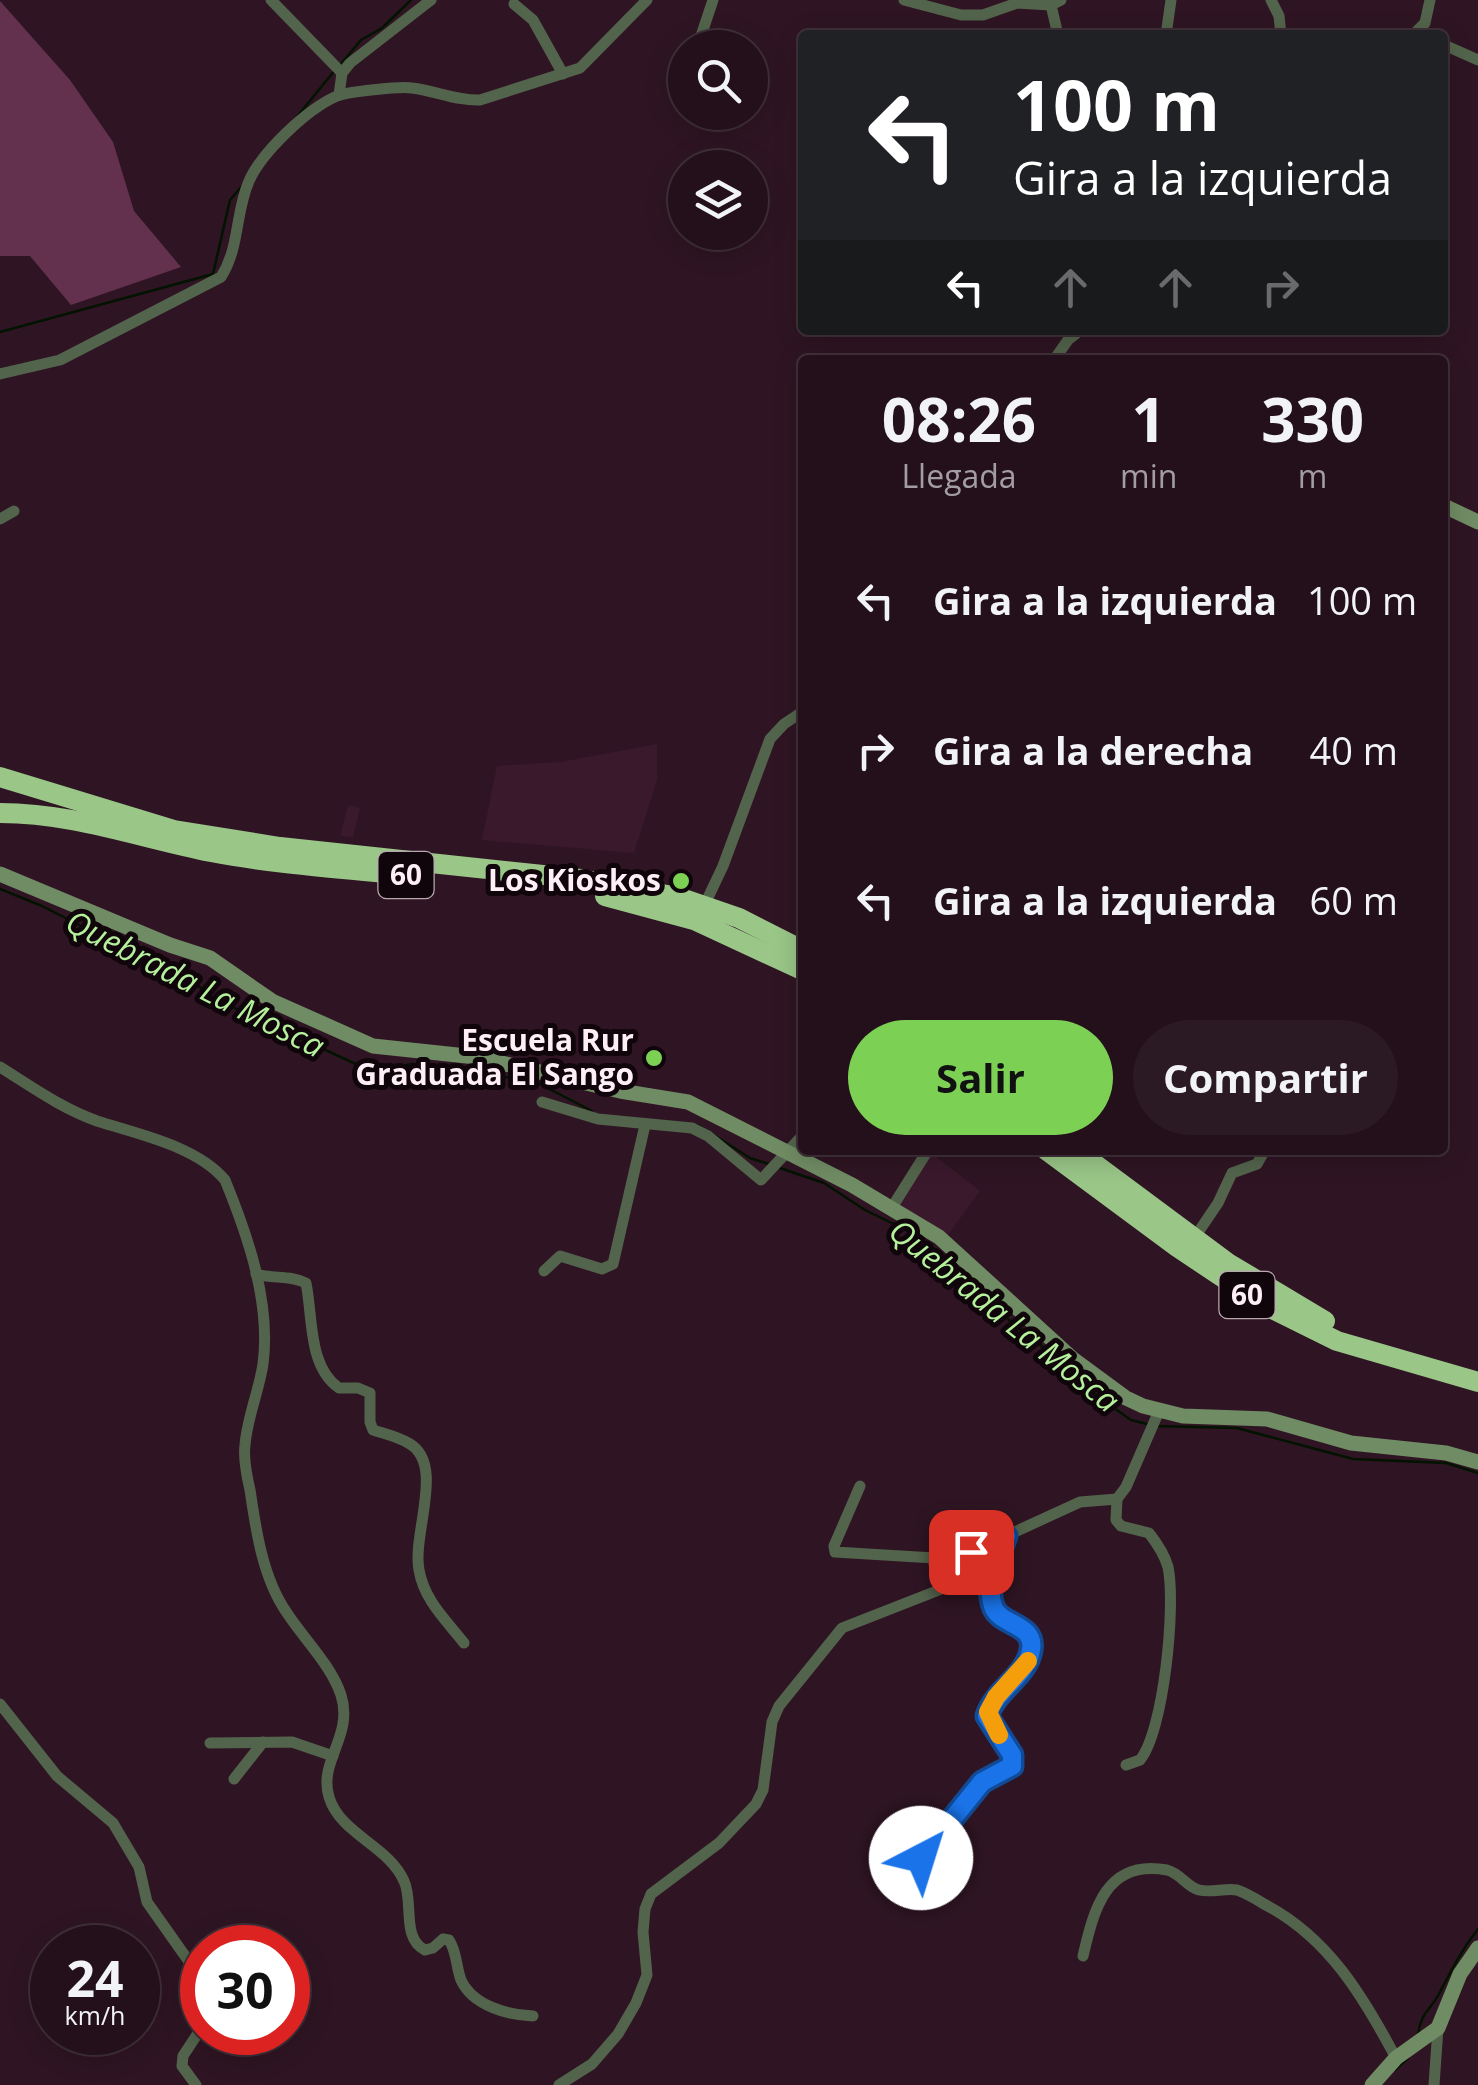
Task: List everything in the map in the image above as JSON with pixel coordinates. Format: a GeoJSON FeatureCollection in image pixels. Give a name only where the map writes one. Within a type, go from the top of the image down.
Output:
{"type":"FeatureCollection","features":[{"type":"Feature","properties":{"kind":"highway","name":"60"},"geometry":{"type":"LineString","coordinates":[[0,777],[174,830],[280,847],[596,881],[705,904],[798,948]]}},
{"type":"Feature","properties":{"kind":"highway","name":"60"},"geometry":{"type":"LineString","coordinates":[[0,813],[75,818],[247,858],[582,892],[694,920],[798,968]]}},
{"type":"Feature","properties":{"kind":"highway","name":"60"},"geometry":{"type":"LineString","coordinates":[[1053,1155],[1264,1306],[1337,1341],[1478,1382]]}},
{"type":"Feature","properties":{"kind":"highway","name":"60"},"geometry":{"type":"LineString","coordinates":[[1083,1155],[1276,1293],[1328,1323],[1384,1344],[1478,1368]]}},
{"type":"Feature","properties":{"kind":"street"},"geometry":{"type":"LineString","coordinates":[[270,0],[342,73]]}},
{"type":"Feature","properties":{"kind":"street"},"geometry":{"type":"LineString","coordinates":[[339,95],[342,73],[350,63],[431,0]]}},
{"type":"Feature","properties":{"kind":"street"},"geometry":{"type":"LineString","coordinates":[[0,374],[60,360],[221,276],[233,254],[242,202],[256,170],[300,121],[339,95],[398,86],[466,101],[480,100],[580,68],[647,0]]}},
{"type":"Feature","properties":{"kind":"street"},"geometry":{"type":"LineString","coordinates":[[705,30],[713,0]]}},
{"type":"Feature","properties":{"kind":"street"},"geometry":{"type":"LineString","coordinates":[[904,0],[961,15],[983,15],[1017,3],[1056,2],[1058,30]]}},
{"type":"Feature","properties":{"kind":"street"},"geometry":{"type":"LineString","coordinates":[[1271,0],[1280,30]]}},
{"type":"Feature","properties":{"kind":"street"},"geometry":{"type":"LineString","coordinates":[[1421,30],[1430,0]]}},
{"type":"Feature","properties":{"kind":"street"},"geometry":{"type":"LineString","coordinates":[[1167,30],[1173,1]]}},
{"type":"Feature","properties":{"kind":"street"},"geometry":{"type":"LineString","coordinates":[[514,4],[533,20],[563,74]]}},
{"type":"Feature","properties":{"kind":"street"},"geometry":{"type":"LineString","coordinates":[[1448,47],[1478,60]]}},
{"type":"Feature","properties":{"kind":"street"},"geometry":{"type":"LineString","coordinates":[[1058,355],[1074,335]]}},
{"type":"Feature","properties":{"kind":"street"},"geometry":{"type":"LineString","coordinates":[[1448,508],[1478,522]]}},
{"type":"Feature","properties":{"kind":"street"},"geometry":{"type":"LineString","coordinates":[[0,519],[14,511]]}},
{"type":"Feature","properties":{"kind":"street"},"geometry":{"type":"LineString","coordinates":[[705,904],[770,739],[798,715]]}},
{"type":"Feature","properties":{"kind":"street"},"geometry":{"type":"LineString","coordinates":[[0,874],[170,945],[196,951],[272,1001],[373,1046],[476,1057],[620,1091],[688,1102],[776,1162],[892,1209],[938,1238],[1073,1359],[1155,1421],[1267,1419],[1352,1443],[1428,1451],[1478,1462]]}},
{"type":"Feature","properties":{"kind":"street"},"geometry":{"type":"LineString","coordinates":[[0,1068],[60,1105],[98,1121],[147,1134],[217,1170],[228,1189],[256,1274],[264,1319],[263,1362],[244,1446],[267,1571],[284,1610],[328,1670],[342,1699],[346,1728],[332,1756],[329,1797],[341,1818],[397,1869],[406,1884],[416,1944],[424,1950],[449,1940],[464,1986],[494,2009],[509,2015],[534,2016]]}},
{"type":"Feature","properties":{"kind":"street"},"geometry":{"type":"LineString","coordinates":[[542,1102],[598,1120],[692,1128],[708,1136],[761,1180],[798,1140]]}},
{"type":"Feature","properties":{"kind":"street"},"geometry":{"type":"LineString","coordinates":[[544,1271],[560,1256],[602,1269],[613,1264],[644,1125]]}},
{"type":"Feature","properties":{"kind":"street"},"geometry":{"type":"LineString","coordinates":[[892,1209],[925,1155]]}},
{"type":"Feature","properties":{"kind":"street"},"geometry":{"type":"LineString","coordinates":[[1195,1236],[1218,1204],[1232,1173],[1257,1164],[1262,1155]]}},
{"type":"Feature","properties":{"kind":"street"},"geometry":{"type":"LineString","coordinates":[[256,1274],[306,1283],[312,1329],[324,1374],[339,1388],[358,1388],[370,1393],[373,1430],[408,1442],[422,1456],[428,1470],[416,1550],[419,1574],[429,1600],[464,1642]]}},
{"type":"Feature","properties":{"kind":"street"},"geometry":{"type":"LineString","coordinates":[[1126,1765],[1146,1753],[1164,1688],[1171,1599],[1167,1564],[1148,1533],[1121,1526],[1116,1520],[1117,1499],[1155,1421]]}},
{"type":"Feature","properties":{"kind":"street"},"geometry":{"type":"LineString","coordinates":[[860,1486],[834,1546],[835,1552],[934,1558],[938,1554],[970,1553],[970,1538],[975,1532],[1006,1536],[1080,1502],[1117,1499]]}},
{"type":"Feature","properties":{"kind":"street"},"geometry":{"type":"LineString","coordinates":[[890,1888],[921,1858],[982,1782],[1012,1766],[1012,1755],[987,1716],[996,1697],[1028,1660],[1032,1648],[1026,1631],[993,1606],[993,1574],[1006,1536]]}},
{"type":"Feature","properties":{"kind":"street"},"geometry":{"type":"LineString","coordinates":[[559,2085],[592,2064],[618,2034],[636,2002],[647,1976],[643,1932],[651,1894],[719,1843],[756,1804],[762,1790],[772,1722],[780,1706],[842,1628],[938,1590],[944,1581],[934,1558]]}},
{"type":"Feature","properties":{"kind":"street"},"geometry":{"type":"LineString","coordinates":[[0,1704],[57,1776],[113,1822],[138,1867],[148,1902],[180,1948]]}},
{"type":"Feature","properties":{"kind":"street"},"geometry":{"type":"LineString","coordinates":[[234,1779],[263,1742]]}},
{"type":"Feature","properties":{"kind":"street"},"geometry":{"type":"LineString","coordinates":[[210,1743],[292,1742],[332,1756]]}},
{"type":"Feature","properties":{"kind":"street"},"geometry":{"type":"LineString","coordinates":[[1084,1956],[1101,1899],[1107,1886],[1118,1878],[1143,1870],[1168,1870],[1197,1890],[1240,1892],[1280,1912],[1321,1946],[1366,2002],[1396,2058]]}},
{"type":"Feature","properties":{"kind":"street"},"geometry":{"type":"LineString","coordinates":[[1434,2085],[1438,2028],[1460,1974],[1478,1948]]}},
{"type":"Feature","properties":{"kind":"street"},"geometry":{"type":"LineString","coordinates":[[1372,2085],[1396,2058],[1438,2028]]}},
{"type":"Feature","properties":{"kind":"street"},"geometry":{"type":"LineString","coordinates":[[184,2055],[182,2066],[196,2085]]}},
{"type":"Feature","properties":{"kind":"shaded area"},"geometry":{"type":"Polygon","coordinates":[[[0,1],[70,80],[113,142],[134,211],[181,267],[71,305],[30,256],[0,256],[0,1]]]}},
{"type":"Feature","properties":{"kind":"shaded area"},"geometry":{"type":"Polygon","coordinates":[[[657,744],[657,780],[634,853],[482,840],[497,766],[561,762],[657,744]]]}},
{"type":"Feature","properties":{"kind":"shaded area"},"geometry":{"type":"Polygon","coordinates":[[[348,805],[360,808],[353,837],[340,836],[348,805]]]}},
{"type":"Feature","properties":{"kind":"shaded area"},"geometry":{"type":"Polygon","coordinates":[[[930,1155],[980,1191],[944,1240],[896,1207],[930,1155]]]}},
{"type":"Feature","properties":{"kind":"waterway"},"geometry":{"type":"LineString","coordinates":[[341,64],[361,40],[382,28],[411,0]]}},
{"type":"Feature","properties":{"kind":"waterway"},"geometry":{"type":"LineString","coordinates":[[296,118],[335,70]]}},
{"type":"Feature","properties":{"kind":"waterway"},"geometry":{"type":"LineString","coordinates":[[0,332],[213,274],[230,200],[241,187]]}},
{"type":"Feature","properties":{"kind":"waterway","name":"Quebrada La Mosca"},"geometry":{"type":"LineString","coordinates":[[0,889],[180,971],[213,998],[373,1072],[412,1064],[530,1079],[592,1111]]}},
{"type":"Feature","properties":{"kind":"waterway","name":"Quebrada La Mosca"},"geometry":{"type":"LineString","coordinates":[[698,1125],[750,1158],[769,1164]]}},
{"type":"Feature","properties":{"kind":"waterway","name":"Quebrada La Mosca"},"geometry":{"type":"LineString","coordinates":[[777,1167],[824,1183],[865,1210],[908,1231],[954,1269],[975,1293],[1058,1359],[1080,1384],[1131,1420],[1147,1424]]}},
{"type":"Feature","properties":{"kind":"waterway","name":"Quebrada La Mosca"},"geometry":{"type":"LineString","coordinates":[[1155,1426],[1237,1428],[1353,1459],[1446,1463],[1478,1473]]}},
{"type":"Feature","properties":{"kind":"waterway"},"geometry":{"type":"LineString","coordinates":[[1418,2034],[1424,2016],[1478,1929]]}},
{"type":"Feature","properties":{"kind":"waterway"},"geometry":{"type":"LineString","coordinates":[[1395,2070],[1408,2058]]}},
{"type":"Feature","properties":{"kind":"slow traffic"},"geometry":{"type":"LineString","coordinates":[[999,1735],[987,1716],[991,1704],[1028,1661]]}},
{"type":"Feature","properties":{"kind":"place","name":"Los Kioskos"},"geometry":{"type":"Point","coordinates":[681,881]}},
{"type":"Feature","properties":{"kind":"place","name":"Escuela Rur Graduada El Sango"},"geometry":{"type":"Point","coordinates":[654,1058]}},
{"type":"Feature","properties":{"kind":"route"},"geometry":{"type":"LineString","coordinates":[[921,1858],[982,1782],[1012,1766],[1012,1755],[987,1716],[991,1704],[1028,1660],[1032,1648],[1026,1631],[993,1606],[993,1574],[1006,1536],[975,1532],[970,1538],[971,1552]]}}]}
